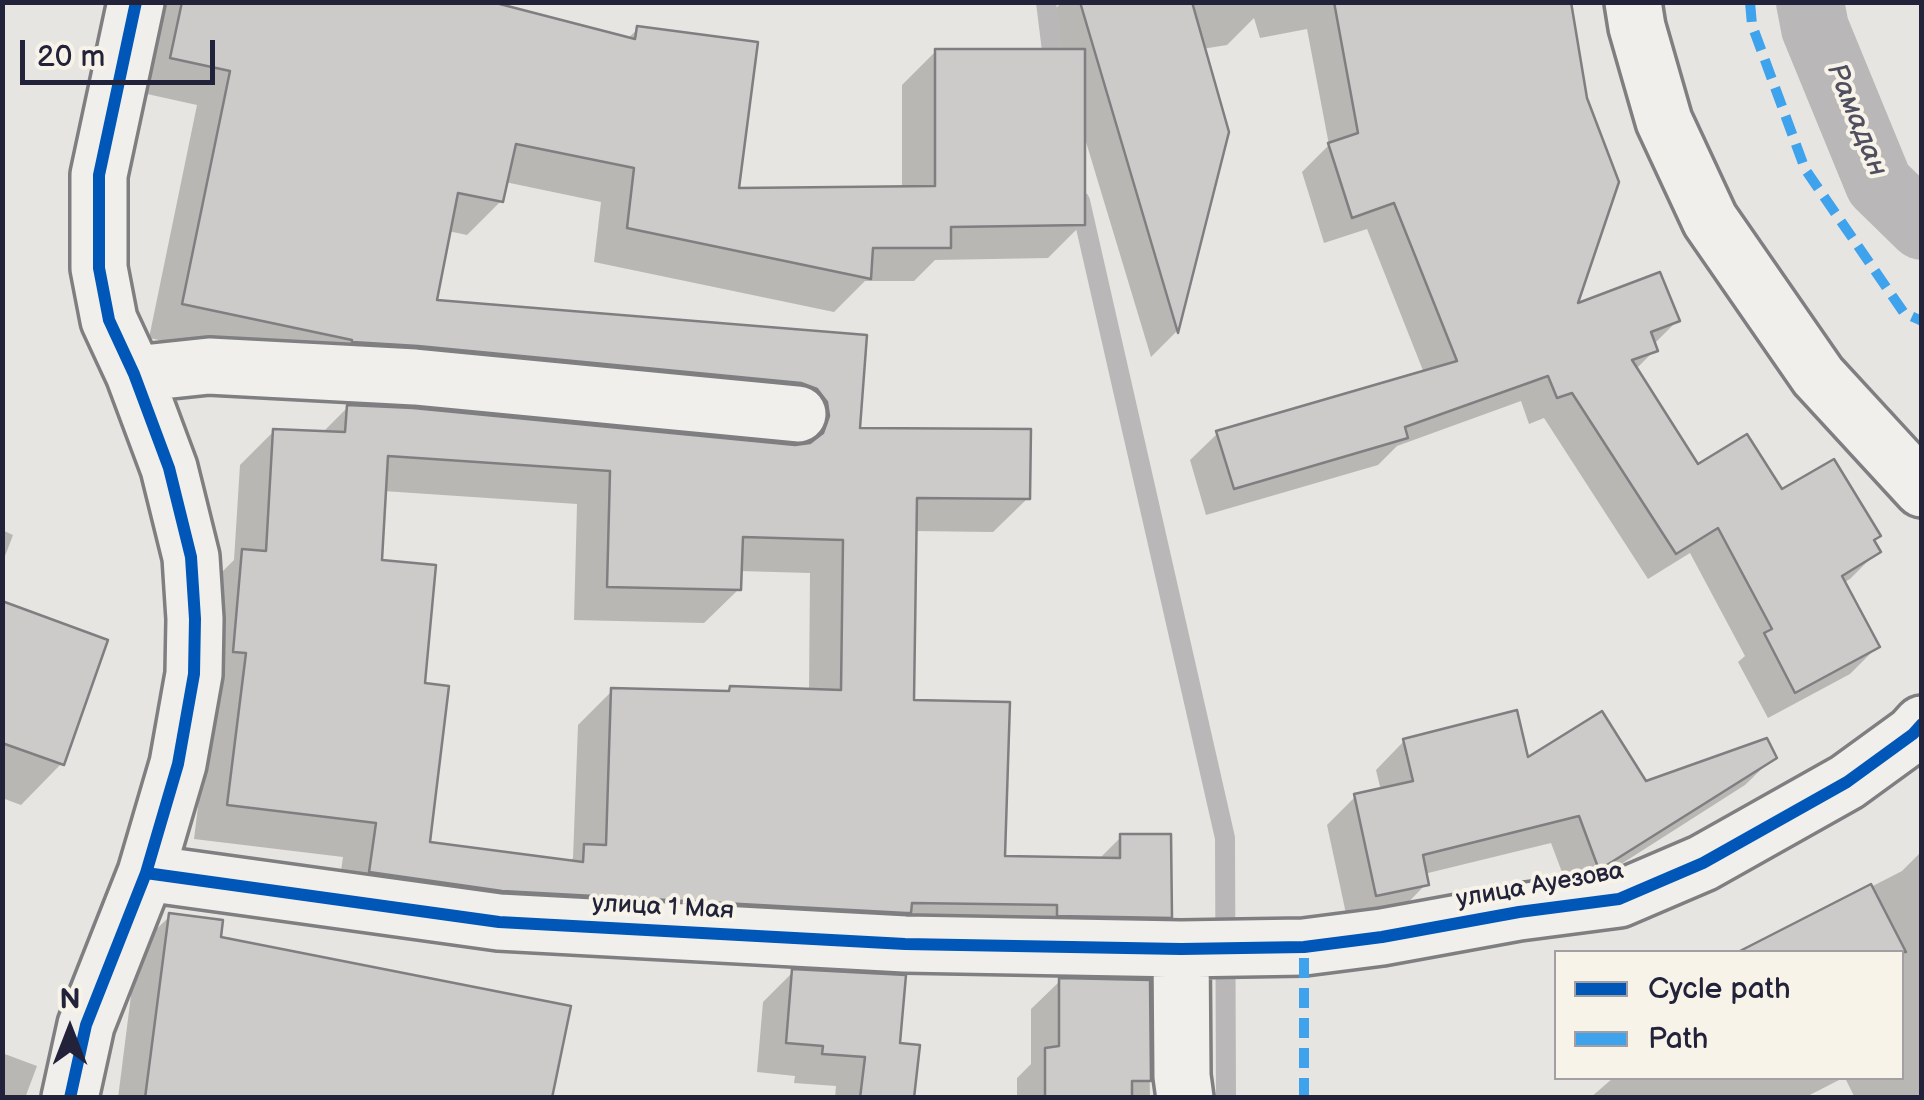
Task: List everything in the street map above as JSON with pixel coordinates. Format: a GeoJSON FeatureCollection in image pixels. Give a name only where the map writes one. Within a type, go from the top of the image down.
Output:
{"type":"FeatureCollection","features":[{"type":"Feature","properties":{"kind":"street"},"geometry":{"type":"LineString","coordinates":[[70,1098],[86,1025],[146,873],[178,764],[194,674],[191,557],[169,468],[109,320],[100,268],[100,175],[136,2]]}},
{"type":"Feature","properties":{"kind":"street"},"geometry":{"type":"LineString","coordinates":[[1633,2],[1636,27],[1664,121],[1710,220],[1818,376],[1922,489]]}},
{"type":"Feature","properties":{"kind":"street"},"geometry":{"type":"LineString","coordinates":[[134,374],[208,366],[414,376],[798,414]]}},
{"type":"Feature","properties":{"kind":"street","name":"улица Ауезова"},"geometry":{"type":"LineString","coordinates":[[1182,949],[1304,947],[1619,899],[1702,862],[1848,782],[1922,724]]}},
{"type":"Feature","properties":{"kind":"street","name":"улица 1 Мая"},"geometry":{"type":"LineString","coordinates":[[146,873],[499,922],[905,944],[1182,949]]}},
{"type":"Feature","properties":{"kind":"street"},"geometry":{"type":"LineString","coordinates":[[1182,949],[1185,1098]]}},
{"type":"Feature","properties":{"kind":"building"},"geometry":{"type":"Polygon","coordinates":[[[182,2],[492,2],[635,39],[637,26],[758,42],[739,188],[935,186],[935,49],[1085,49],[1085,225],[951,227],[951,248],[873,248],[871,279],[627,228],[634,168],[516,144],[503,202],[458,193],[437,300],[867,335],[860,428],[1031,429],[1030,499],[917,498],[914,700],[1010,702],[1005,856],[1120,858],[1120,834],[1171,834],[1172,918],[1057,916],[1057,905],[912,903],[911,913],[906,913],[502,891],[369,872],[376,823],[227,805],[246,653],[233,652],[242,549],[266,551],[273,429],[345,432],[347,405],[795,445],[810,443],[823,433],[829,416],[827,402],[817,389],[801,383],[352,342],[182,304],[230,71],[170,58],[182,2]],[[388,456],[382,560],[436,565],[425,683],[449,686],[430,842],[583,862],[584,844],[606,845],[611,688],[729,691],[730,686],[841,690],[843,540],[743,537],[741,590],[607,587],[610,471],[388,456]]]}},
{"type":"Feature","properties":{"kind":"building"},"geometry":{"type":"Polygon","coordinates":[[[1080,2],[1192,2],[1229,132],[1178,333],[1080,2]]]}},
{"type":"Feature","properties":{"kind":"building"},"geometry":{"type":"Polygon","coordinates":[[[1334,2],[1571,2],[1587,98],[1619,182],[1578,303],[1660,272],[1680,321],[1651,332],[1658,351],[1632,360],[1698,464],[1747,434],[1782,489],[1834,459],[1881,536],[1874,540],[1881,552],[1842,576],[1880,647],[1795,693],[1764,633],[1772,629],[1718,528],[1676,554],[1572,393],[1557,398],[1548,376],[1405,427],[1408,438],[1234,489],[1216,431],[1457,361],[1394,203],[1352,218],[1328,143],[1358,133],[1334,2]]]}},
{"type":"Feature","properties":{"kind":"building"},"geometry":{"type":"Polygon","coordinates":[[[2,601],[108,640],[64,765],[2,743],[2,601]]]}},
{"type":"Feature","properties":{"kind":"building"},"geometry":{"type":"Polygon","coordinates":[[[1517,710],[1528,757],[1602,711],[1646,781],[1767,738],[1777,758],[1599,870],[1579,816],[1423,855],[1429,885],[1376,896],[1354,794],[1413,781],[1403,739],[1517,710]]]}},
{"type":"Feature","properties":{"kind":"building"},"geometry":{"type":"Polygon","coordinates":[[[1871,884],[1906,952],[1904,950],[1742,950],[1871,884]]]}},
{"type":"Feature","properties":{"kind":"building"},"geometry":{"type":"Polygon","coordinates":[[[169,913],[223,920],[221,937],[571,1006],[552,1098],[145,1098],[169,913]]]}},
{"type":"Feature","properties":{"kind":"building"},"geometry":{"type":"Polygon","coordinates":[[[792,969],[906,975],[900,1043],[920,1045],[914,1098],[860,1098],[865,1057],[822,1054],[823,1046],[786,1043],[792,969]]]}},
{"type":"Feature","properties":{"kind":"building"},"geometry":{"type":"Polygon","coordinates":[[[1059,978],[1150,980],[1151,1081],[1132,1081],[1132,1098],[1045,1098],[1045,1048],[1059,1046],[1059,978]]]}},
{"type":"Feature","properties":{"kind":"waterway"},"geometry":{"type":"LineString","coordinates":[[1046,2],[1055,75]]}},
{"type":"Feature","properties":{"kind":"waterway","name":"Рамадан"},"geometry":{"type":"LineString","coordinates":[[1810,2],[1815,28],[1879,184],[1922,226]]}},
{"type":"Feature","properties":{"kind":"waterway"},"geometry":{"type":"LineString","coordinates":[[1080,201],[1225,838],[1226,1098]]}},
{"type":"Feature","properties":{"kind":"marked path"},"geometry":{"type":"LineString","coordinates":[[1750,2],[1752,25],[1805,169],[1904,313],[1922,321]]}},
{"type":"Feature","properties":{"kind":"marked path"},"geometry":{"type":"LineString","coordinates":[[1304,947],[1304,1098]]}},
{"type":"Feature","properties":{"kind":"cycle path"},"geometry":{"type":"LineString","coordinates":[[70,1098],[86,1025],[146,873],[178,764],[194,674],[191,557],[169,468],[109,320],[99,268],[99,175],[136,2]]}},
{"type":"Feature","properties":{"kind":"cycle path"},"geometry":{"type":"LineString","coordinates":[[146,873],[499,922],[905,944],[1304,947],[1619,899],[1703,863],[1847,782],[1922,724]]}}]}
